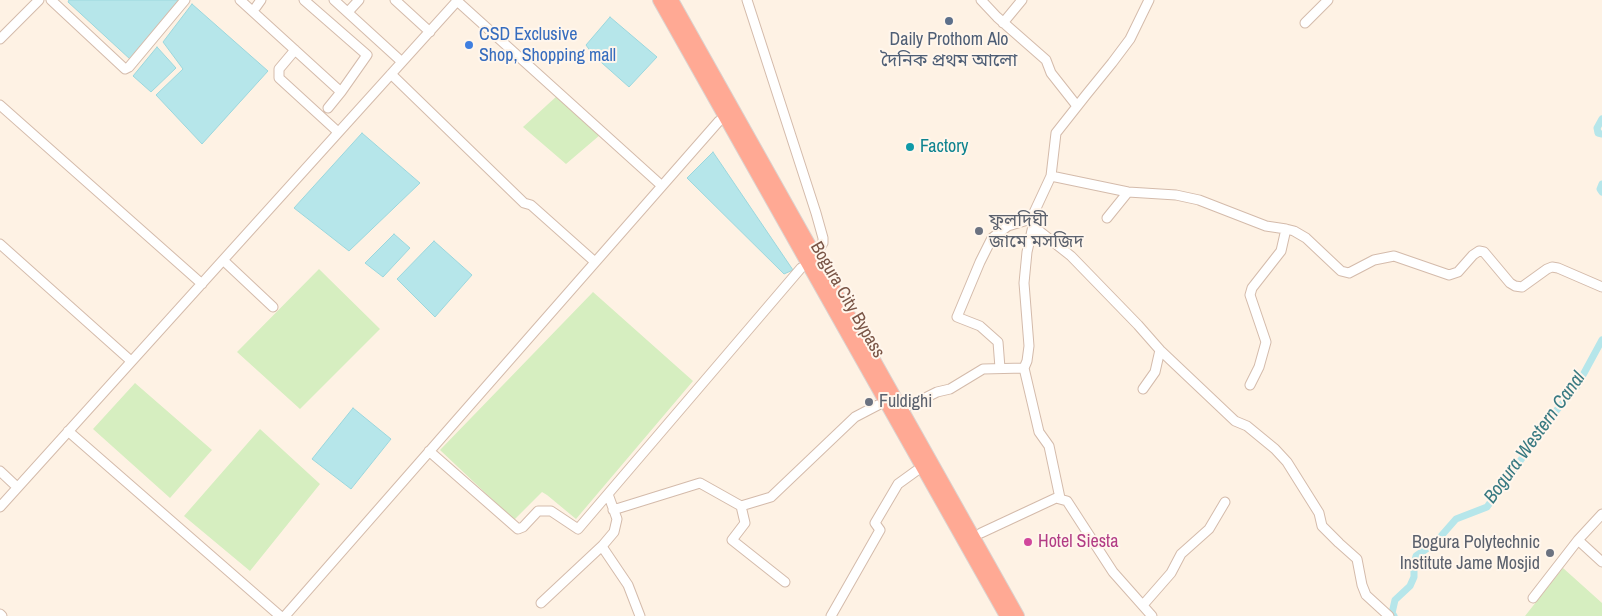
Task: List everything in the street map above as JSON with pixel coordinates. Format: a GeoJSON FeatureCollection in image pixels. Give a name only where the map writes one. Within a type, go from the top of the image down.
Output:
{"type":"FeatureCollection","features":[{"type":"Feature","properties":{"kind":"highway","name":"Bogura City Bypass"},"geometry":{"type":"LineString","coordinates":[[659,0],[1006,616]]}},
{"type":"Feature","properties":{"kind":"highway","name":"Bogura City Bypass"},"geometry":{"type":"LineString","coordinates":[[672,0],[1018,616]]}},
{"type":"Feature","properties":{"kind":"street"},"geometry":{"type":"LineString","coordinates":[[0,39],[39,0]]}},
{"type":"Feature","properties":{"kind":"street"},"geometry":{"type":"LineString","coordinates":[[51,0],[125,69],[129,67],[185,0]]}},
{"type":"Feature","properties":{"kind":"street"},"geometry":{"type":"LineString","coordinates":[[240,0],[341,92]]}},
{"type":"Feature","properties":{"kind":"street"},"geometry":{"type":"LineString","coordinates":[[304,0],[367,55],[328,108]]}},
{"type":"Feature","properties":{"kind":"street"},"geometry":{"type":"LineString","coordinates":[[334,0],[402,62]]}},
{"type":"Feature","properties":{"kind":"street"},"geometry":{"type":"LineString","coordinates":[[348,12],[359,0]]}},
{"type":"Feature","properties":{"kind":"street"},"geometry":{"type":"LineString","coordinates":[[395,0],[430,32]]}},
{"type":"Feature","properties":{"kind":"street"},"geometry":{"type":"LineString","coordinates":[[0,506],[457,0],[662,186]]}},
{"type":"Feature","properties":{"kind":"street"},"geometry":{"type":"LineString","coordinates":[[747,0],[816,213],[823,238],[820,248]]}},
{"type":"Feature","properties":{"kind":"street"},"geometry":{"type":"LineString","coordinates":[[981,0],[1003,23],[1046,60],[1051,73],[1077,106]]}},
{"type":"Feature","properties":{"kind":"street"},"geometry":{"type":"LineString","coordinates":[[1003,23],[1022,0]]}},
{"type":"Feature","properties":{"kind":"street"},"geometry":{"type":"LineString","coordinates":[[1060,498],[1049,446],[1040,432],[1024,368],[1029,346],[1024,283],[1032,223],[1051,176],[1056,133],[1130,39],[1148,0]]}},
{"type":"Feature","properties":{"kind":"street"},"geometry":{"type":"LineString","coordinates":[[1305,23],[1328,0]]}},
{"type":"Feature","properties":{"kind":"street"},"geometry":{"type":"LineString","coordinates":[[295,50],[279,69],[279,78],[338,132]]}},
{"type":"Feature","properties":{"kind":"street"},"geometry":{"type":"LineString","coordinates":[[391,74],[524,203],[531,205],[595,262]]}},
{"type":"Feature","properties":{"kind":"street"},"geometry":{"type":"LineString","coordinates":[[0,105],[202,284]]}},
{"type":"Feature","properties":{"kind":"street"},"geometry":{"type":"LineString","coordinates":[[285,616],[720,121]]}},
{"type":"Feature","properties":{"kind":"street"},"geometry":{"type":"LineString","coordinates":[[1051,176],[1128,192],[1176,195],[1199,200],[1266,226],[1294,231],[1306,238],[1341,271],[1349,273],[1374,260],[1394,256],[1449,275],[1458,272],[1479,251],[1484,252],[1510,283],[1515,286],[1522,286],[1552,267],[1602,287]]}},
{"type":"Feature","properties":{"kind":"street"},"geometry":{"type":"LineString","coordinates":[[1107,218],[1128,192]]}},
{"type":"Feature","properties":{"kind":"street"},"geometry":{"type":"LineString","coordinates":[[1000,368],[998,342],[980,326],[957,318],[992,238],[1008,226],[1032,223],[1071,256],[1160,350],[1235,421],[1247,426],[1275,449],[1287,462],[1318,513],[1322,526],[1357,559],[1366,595],[1388,616]]}},
{"type":"Feature","properties":{"kind":"street"},"geometry":{"type":"LineString","coordinates":[[1250,385],[1259,367],[1266,342],[1250,295],[1252,288],[1281,251],[1286,229]]}},
{"type":"Feature","properties":{"kind":"street"},"geometry":{"type":"LineString","coordinates":[[0,244],[131,361]]}},
{"type":"Feature","properties":{"kind":"street"},"geometry":{"type":"LineString","coordinates":[[224,260],[273,307]]}},
{"type":"Feature","properties":{"kind":"street"},"geometry":{"type":"LineString","coordinates":[[429,451],[518,529],[523,527],[538,512],[551,511],[578,529],[801,268]]}},
{"type":"Feature","properties":{"kind":"street"},"geometry":{"type":"LineString","coordinates":[[1143,389],[1155,372],[1160,350]]}},
{"type":"Feature","properties":{"kind":"street"},"geometry":{"type":"LineString","coordinates":[[909,406],[937,392],[950,389],[983,368],[1024,368]]}},
{"type":"Feature","properties":{"kind":"street"},"geometry":{"type":"LineString","coordinates":[[741,506],[771,497],[855,417],[878,405]]}},
{"type":"Feature","properties":{"kind":"street"},"geometry":{"type":"LineString","coordinates":[[68,431],[280,616]]}},
{"type":"Feature","properties":{"kind":"street"},"geometry":{"type":"LineString","coordinates":[[0,471],[18,486]]}},
{"type":"Feature","properties":{"kind":"street"},"geometry":{"type":"LineString","coordinates":[[831,616],[880,530],[875,524],[898,484],[916,471]]}},
{"type":"Feature","properties":{"kind":"street"},"geometry":{"type":"LineString","coordinates":[[613,510],[700,482],[741,506],[745,523],[732,540],[785,582]]}},
{"type":"Feature","properties":{"kind":"street"},"geometry":{"type":"LineString","coordinates":[[541,603],[614,532],[616,519],[608,494]]}},
{"type":"Feature","properties":{"kind":"street"},"geometry":{"type":"LineString","coordinates":[[981,533],[1056,498],[1067,501],[1113,572],[1152,616]]}},
{"type":"Feature","properties":{"kind":"street"},"geometry":{"type":"LineString","coordinates":[[1143,605],[1172,573],[1181,554],[1209,529],[1226,502]]}},
{"type":"Feature","properties":{"kind":"street"},"geometry":{"type":"LineString","coordinates":[[1533,598],[1578,540],[1602,514]]}},
{"type":"Feature","properties":{"kind":"street"},"geometry":{"type":"LineString","coordinates":[[1578,540],[1602,562]]}},
{"type":"Feature","properties":{"kind":"street"},"geometry":{"type":"LineString","coordinates":[[603,544],[628,584],[640,616]]}},
{"type":"Feature","properties":{"kind":"green space"},"geometry":{"type":"Polygon","coordinates":[[[558,95],[600,135],[566,164],[523,127],[558,95]]]}},
{"type":"Feature","properties":{"kind":"green space"},"geometry":{"type":"Polygon","coordinates":[[[319,269],[380,329],[300,409],[237,352],[319,269]]]}},
{"type":"Feature","properties":{"kind":"green space"},"geometry":{"type":"Polygon","coordinates":[[[593,292],[693,381],[576,519],[542,492],[514,520],[440,450],[593,292]]]}},
{"type":"Feature","properties":{"kind":"green space"},"geometry":{"type":"Polygon","coordinates":[[[135,383],[212,450],[170,498],[93,429],[135,383]]]}},
{"type":"Feature","properties":{"kind":"green space"},"geometry":{"type":"Polygon","coordinates":[[[260,429],[320,484],[250,571],[184,516],[260,429]]]}},
{"type":"Feature","properties":{"kind":"green space"},"geometry":{"type":"Polygon","coordinates":[[[1563,568],[1602,603],[1602,616],[1525,616],[1563,568]]]}},
{"type":"Feature","properties":{"kind":"water"},"geometry":{"type":"Polygon","coordinates":[[[69,0],[183,0],[131,60],[68,2],[69,0]]]}},
{"type":"Feature","properties":{"kind":"water"},"geometry":{"type":"Polygon","coordinates":[[[192,4],[268,71],[202,144],[156,95],[183,69],[163,42],[192,4]]]}},
{"type":"Feature","properties":{"kind":"water"},"geometry":{"type":"Polygon","coordinates":[[[610,17],[657,57],[629,87],[593,55],[586,45],[610,17]]]}},
{"type":"Feature","properties":{"kind":"water"},"geometry":{"type":"Polygon","coordinates":[[[157,47],[176,68],[151,92],[133,76],[157,47]]]}},
{"type":"Feature","properties":{"kind":"water"},"geometry":{"type":"Polygon","coordinates":[[[362,133],[420,183],[349,251],[294,208],[362,133]]]}},
{"type":"Feature","properties":{"kind":"water"},"geometry":{"type":"Polygon","coordinates":[[[713,152],[793,270],[784,274],[687,178],[713,152]]]}},
{"type":"Feature","properties":{"kind":"water"},"geometry":{"type":"Polygon","coordinates":[[[394,234],[410,248],[383,277],[365,263],[394,234]]]}},
{"type":"Feature","properties":{"kind":"water"},"geometry":{"type":"Polygon","coordinates":[[[434,241],[472,275],[435,317],[397,279],[434,241]]]}},
{"type":"Feature","properties":{"kind":"water"},"geometry":{"type":"Polygon","coordinates":[[[353,408],[391,439],[351,489],[312,459],[353,408]]]}},
{"type":"Feature","properties":{"kind":"waterway","name":"Bogura Western Canal"},"geometry":{"type":"LineString","coordinates":[[1602,119],[1597,128],[1598,133],[1602,134]]}},
{"type":"Feature","properties":{"kind":"waterway","name":"Bogura Western Canal"},"geometry":{"type":"LineString","coordinates":[[1602,184],[1600,189],[1602,192]]}},
{"type":"Feature","properties":{"kind":"waterway","name":"Bogura Western Canal"},"geometry":{"type":"LineString","coordinates":[[1394,616],[1392,613],[1395,600],[1410,586],[1414,577],[1416,556],[1435,543],[1456,519],[1487,507],[1556,411],[1577,386],[1602,340]]}},
{"type":"Feature","properties":{"kind":"place","name":"Daily Prothom Alo দৈনিক প্রথম আলো"},"geometry":{"type":"Point","coordinates":[949,21]}},
{"type":"Feature","properties":{"kind":"place","name":"CSD Exclusive Shop, Shopping mall"},"geometry":{"type":"Point","coordinates":[469,45]}},
{"type":"Feature","properties":{"kind":"place","name":"Factory"},"geometry":{"type":"Point","coordinates":[910,147]}},
{"type":"Feature","properties":{"kind":"place","name":"ফুলদিঘী জামে মসজিদ"},"geometry":{"type":"Point","coordinates":[979,231]}},
{"type":"Feature","properties":{"kind":"place","name":"Fuldighi"},"geometry":{"type":"Point","coordinates":[869,402]}},
{"type":"Feature","properties":{"kind":"place","name":"Hotel Siesta"},"geometry":{"type":"Point","coordinates":[1028,542]}},
{"type":"Feature","properties":{"kind":"place","name":"Bogura Polytechnic Institute Jame Mosjid"},"geometry":{"type":"Point","coordinates":[1550,553]}}]}
